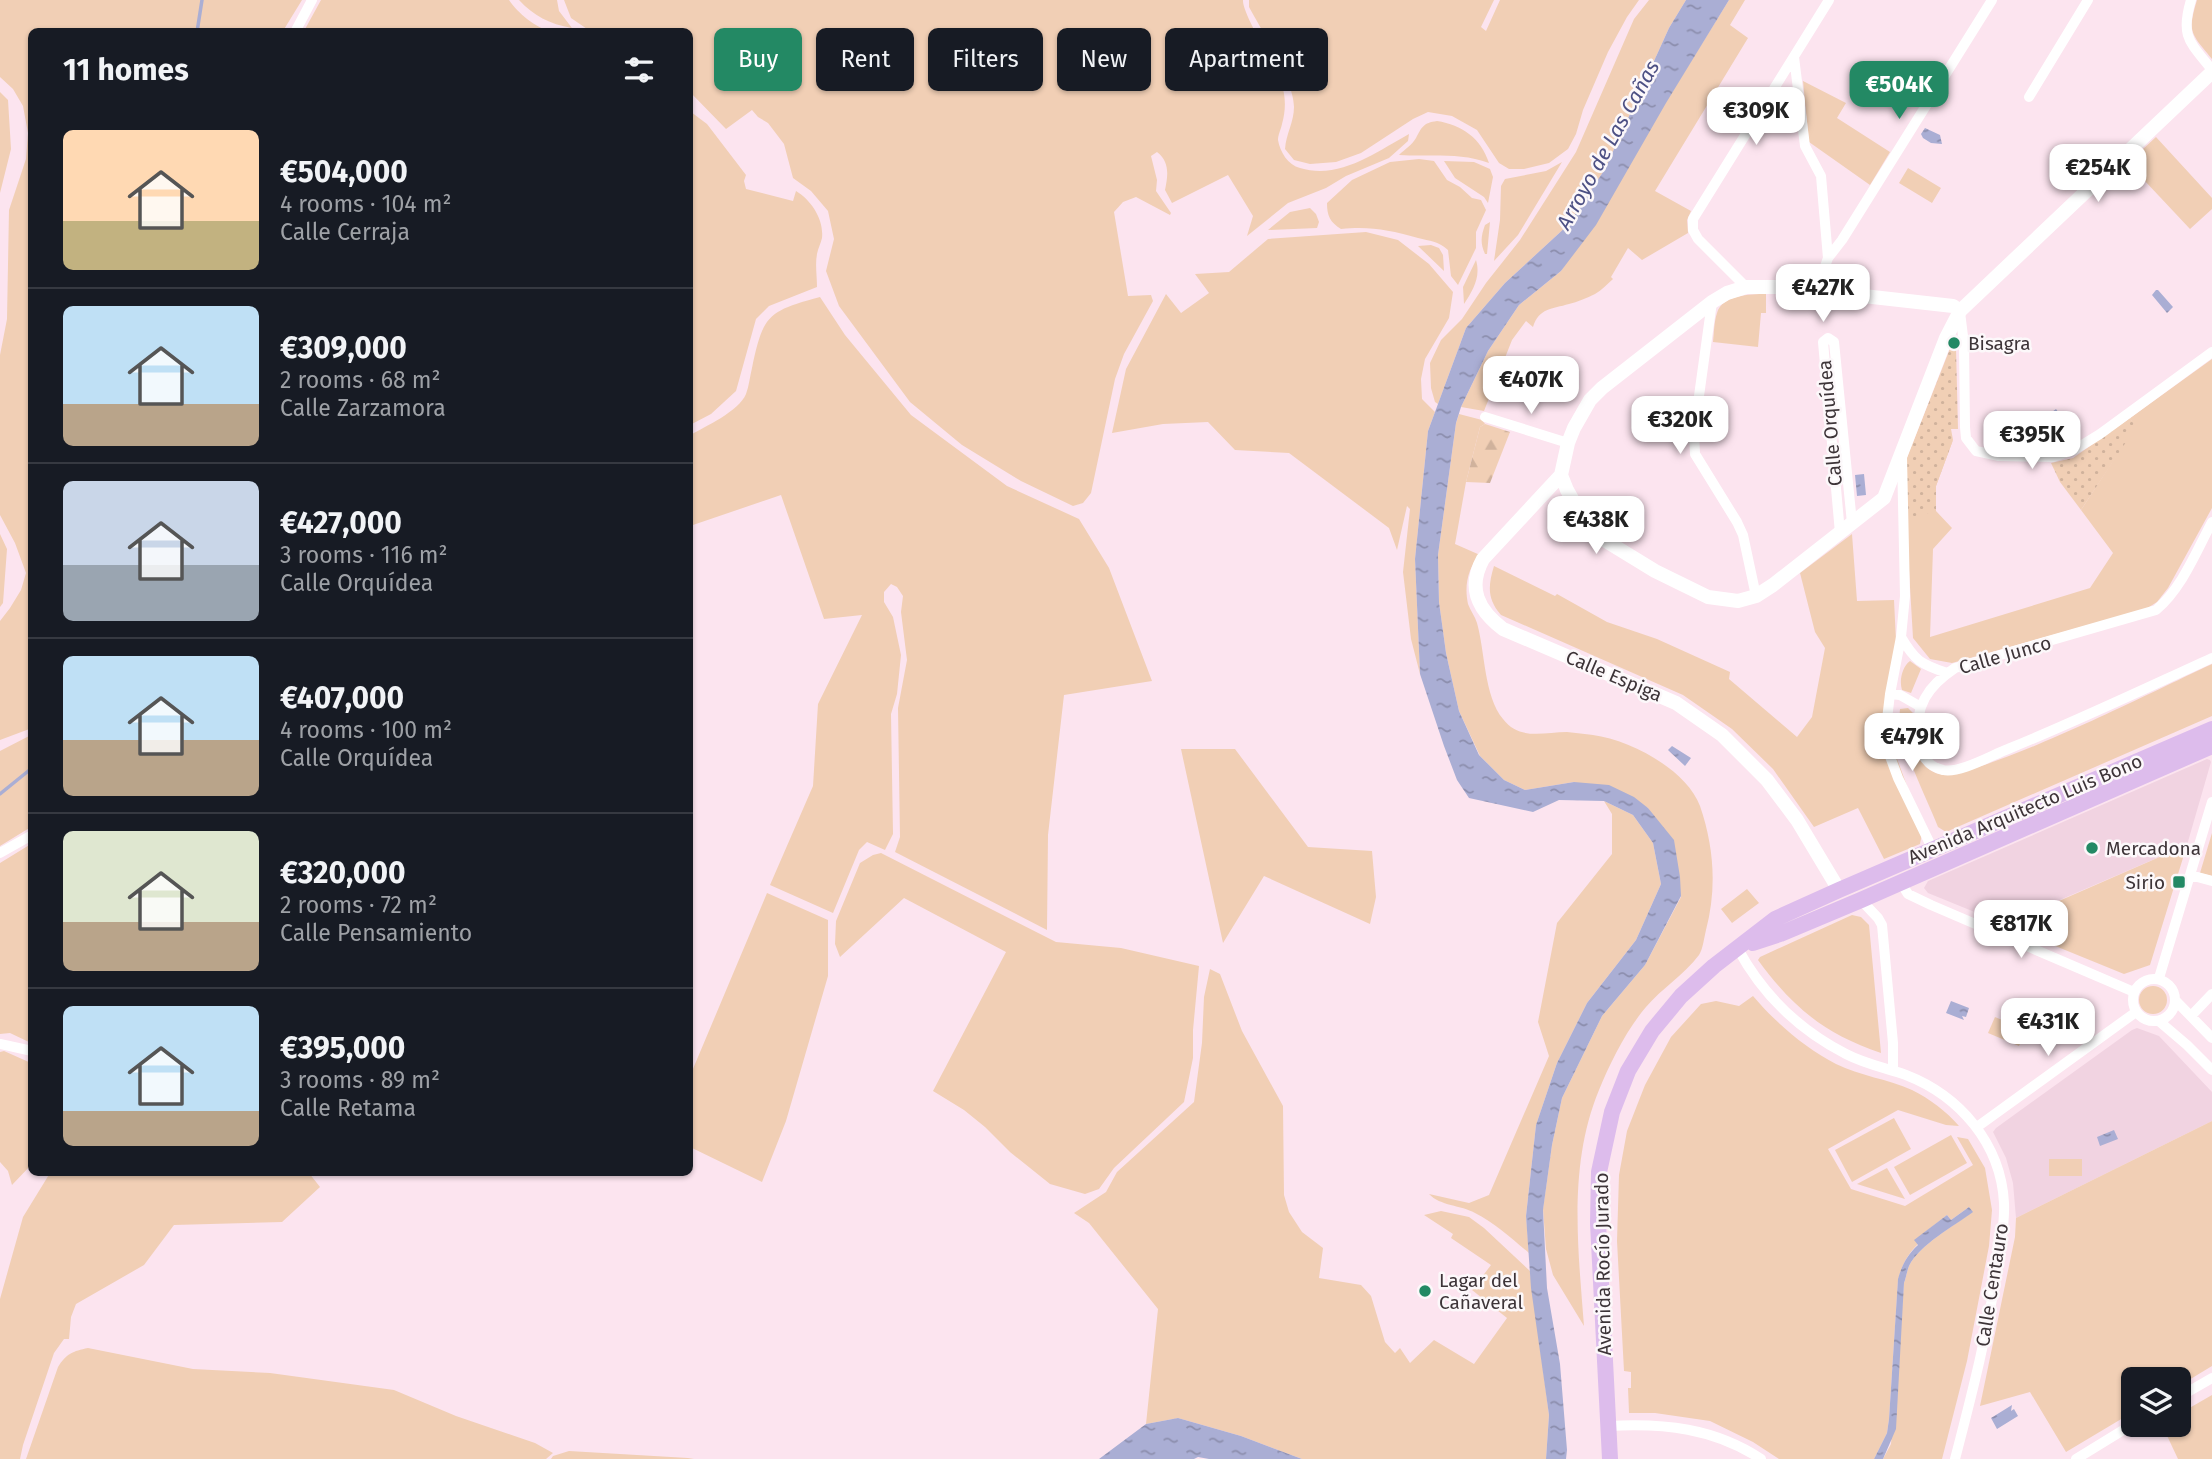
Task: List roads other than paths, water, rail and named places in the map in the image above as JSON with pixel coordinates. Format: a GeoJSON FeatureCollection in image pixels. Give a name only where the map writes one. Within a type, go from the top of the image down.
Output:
{"type":"FeatureCollection","features":[{"type":"Feature","properties":{"kind":"main road","name":"Avenida Arquitecto Luis Bono"},"geometry":{"type":"LineString","coordinates":[[1839,890],[2212,729]]}},
{"type":"Feature","properties":{"kind":"main road","name":"Avenida Arquitecto Luis Bono"},"geometry":{"type":"LineString","coordinates":[[1861,900],[2212,746]]}},
{"type":"Feature","properties":{"kind":"main road","name":"Avenida Rocío Jurado"},"geometry":{"type":"LineString","coordinates":[[1762,939],[1773,929],[1830,902],[1839,890]]}},
{"type":"Feature","properties":{"kind":"main road","name":"Avenida Rocío Jurado"},"geometry":{"type":"LineString","coordinates":[[1610,1459],[1598,1223],[1599,1172],[1612,1112],[1628,1071],[1652,1031],[1681,996],[1714,966],[1775,919],[1839,890]]}},
{"type":"Feature","properties":{"kind":"main road","name":"Avenida Rocío Jurado"},"geometry":{"type":"LineString","coordinates":[[1738,949],[1861,900]]}},
{"type":"Feature","properties":{"kind":"street"},"geometry":{"type":"LineString","coordinates":[[297,28],[312,0]]}},
{"type":"Feature","properties":{"kind":"street"},"geometry":{"type":"LineString","coordinates":[[1746,287],[1698,239],[1692,224],[1693,219],[1829,0]]}},
{"type":"Feature","properties":{"kind":"street"},"geometry":{"type":"LineString","coordinates":[[1812,288],[1822,275],[1828,258],[1842,240],[1992,0]]}},
{"type":"Feature","properties":{"kind":"street"},"geometry":{"type":"LineString","coordinates":[[2029,97],[2088,0]]}},
{"type":"Feature","properties":{"kind":"street"},"geometry":{"type":"LineString","coordinates":[[1884,498],[1946,338],[1960,311],[2212,71],[2188,40],[2185,27],[2191,0]]}},
{"type":"Feature","properties":{"kind":"street"},"geometry":{"type":"LineString","coordinates":[[1794,57],[1805,146],[1821,176],[1828,258]]}},
{"type":"Feature","properties":{"kind":"street"},"geometry":{"type":"LineString","coordinates":[[1902,503],[1898,494],[1884,498],[1773,585],[1756,596],[1738,601],[1708,597],[1655,571],[1606,541],[1584,520],[1566,490],[1561,475],[1568,443],[1581,414],[1602,388],[1712,302],[1727,293],[1746,287],[1812,288],[1953,306],[1960,311],[1964,344],[1966,438],[1976,451],[1999,456],[2053,457],[2074,450],[2212,352]]}},
{"type":"Feature","properties":{"kind":"street"},"geometry":{"type":"LineString","coordinates":[[1712,302],[1694,432],[1695,454],[1743,535],[1756,596]]}},
{"type":"Feature","properties":{"kind":"street","name":"Calle Orquídea"},"geometry":{"type":"LineString","coordinates":[[1828,338],[1834,342],[1846,528],[1823,342],[1828,338]]}},
{"type":"Feature","properties":{"kind":"street"},"geometry":{"type":"LineString","coordinates":[[1485,417],[1568,443]]}},
{"type":"Feature","properties":{"kind":"street"},"geometry":{"type":"LineString","coordinates":[[1902,457],[1905,596],[1902,637],[1886,722],[1888,751],[1933,850]]}},
{"type":"Feature","properties":{"kind":"street","name":"Calle Espiga"},"geometry":{"type":"LineString","coordinates":[[1561,475],[1483,559],[1476,570],[1475,588],[1480,607],[1503,629],[1676,703],[1722,735],[1767,780],[1797,820],[1839,890]]}},
{"type":"Feature","properties":{"kind":"street","name":"Calle Junco"},"geometry":{"type":"LineString","coordinates":[[1921,707],[1926,696],[1955,668],[2156,610],[2179,583],[2212,522]]}},
{"type":"Feature","properties":{"kind":"street"},"geometry":{"type":"LineString","coordinates":[[1902,637],[1916,660],[1947,673]]}},
{"type":"Feature","properties":{"kind":"street"},"geometry":{"type":"LineString","coordinates":[[1890,694],[1900,695],[1921,707],[1916,728],[1924,757],[1935,768],[1947,771],[1972,764],[2073,722],[2212,658]]}},
{"type":"Feature","properties":{"kind":"street"},"geometry":{"type":"LineString","coordinates":[[1897,661],[1916,660]]}},
{"type":"Feature","properties":{"kind":"street"},"geometry":{"type":"LineString","coordinates":[[2159,978],[2212,802]]}},
{"type":"Feature","properties":{"kind":"street"},"geometry":{"type":"LineString","coordinates":[[0,853],[28,837]]}},
{"type":"Feature","properties":{"kind":"street"},"geometry":{"type":"LineString","coordinates":[[2190,875],[2212,881]]}},
{"type":"Feature","properties":{"kind":"street"},"geometry":{"type":"LineString","coordinates":[[1901,883],[1908,894],[1931,905],[2134,992]]}},
{"type":"Feature","properties":{"kind":"street"},"geometry":{"type":"LineString","coordinates":[[1861,900],[1882,925],[1893,1043],[1893,1071]]}},
{"type":"Feature","properties":{"kind":"street","name":"Calle Centauro"},"geometry":{"type":"LineString","coordinates":[[1738,949],[1750,972],[1774,1001],[1808,1032],[1847,1055],[1934,1088],[1963,1112],[1987,1143],[1999,1173],[2004,1203],[1994,1296],[1955,1459]]}},
{"type":"Feature","properties":{"kind":"street"},"geometry":{"type":"LineString","coordinates":[[2160,1022],[2169,1016],[2174,1008],[2174,994],[2159,978],[2148,979],[2138,984],[2134,992],[2132,1000],[2136,1012],[2144,1020],[2160,1022],[2212,1070]]}},
{"type":"Feature","properties":{"kind":"street"},"geometry":{"type":"LineString","coordinates":[[2191,1016],[2210,995]]}},
{"type":"Feature","properties":{"kind":"street"},"geometry":{"type":"LineString","coordinates":[[2175,1000],[2212,1038]]}},
{"type":"Feature","properties":{"kind":"street"},"geometry":{"type":"LineString","coordinates":[[1977,1128],[2136,1012]]}},
{"type":"Feature","properties":{"kind":"street"},"geometry":{"type":"LineString","coordinates":[[0,1044],[28,1050]]}},
{"type":"Feature","properties":{"kind":"street"},"geometry":{"type":"LineString","coordinates":[[2191,1390],[2212,1378]]}},
{"type":"Feature","properties":{"kind":"street"},"geometry":{"type":"LineString","coordinates":[[1609,1426],[1664,1425],[1695,1430],[1760,1459]]}},
{"type":"Feature","properties":{"kind":"street"},"geometry":{"type":"LineString","coordinates":[[2076,1459],[2121,1431]]}},
{"type":"Feature","properties":{"kind":"water"},"geometry":{"type":"Polygon","coordinates":[[[1686,0],[1729,0],[1596,225],[1561,271],[1519,305],[1488,351],[1456,423],[1438,555],[1439,602],[1446,653],[1459,711],[1479,755],[1504,780],[1525,790],[1574,782],[1609,785],[1634,797],[1648,808],[1674,840],[1680,877],[1681,896],[1645,965],[1602,1016],[1562,1098],[1543,1210],[1547,1288],[1560,1364],[1567,1450],[1566,1459],[1546,1459],[1549,1415],[1531,1288],[1526,1216],[1536,1125],[1557,1063],[1587,1003],[1636,940],[1661,884],[1653,843],[1633,815],[1604,801],[1559,800],[1533,812],[1469,798],[1457,780],[1420,674],[1415,559],[1428,431],[1466,328],[1505,283],[1568,225],[1605,169],[1669,28],[1686,0]]]}},
{"type":"Feature","properties":{"kind":"water"},"geometry":{"type":"Polygon","coordinates":[[[1925,128],[1940,135],[1942,144],[1931,143],[1923,138],[1921,134],[1925,128]]]}},
{"type":"Feature","properties":{"kind":"water"},"geometry":{"type":"Polygon","coordinates":[[[2156,290],[2173,307],[2167,313],[2152,295],[2156,290]]]}},
{"type":"Feature","properties":{"kind":"water"},"geometry":{"type":"Polygon","coordinates":[[[2056,409],[2071,430],[2063,436],[2048,415],[2056,409]]]}},
{"type":"Feature","properties":{"kind":"water"},"geometry":{"type":"Polygon","coordinates":[[[1864,474],[1866,495],[1857,496],[1855,475],[1864,474]]]}},
{"type":"Feature","properties":{"kind":"water"},"geometry":{"type":"Polygon","coordinates":[[[1937,738],[1954,751],[1948,758],[1932,746],[1937,738]]]}},
{"type":"Feature","properties":{"kind":"water"},"geometry":{"type":"Polygon","coordinates":[[[1672,746],[1691,758],[1685,766],[1668,750],[1672,746]]]}},
{"type":"Feature","properties":{"kind":"water"},"geometry":{"type":"Polygon","coordinates":[[[1951,1001],[1969,1008],[1966,1017],[1962,1016],[1964,1020],[1946,1013],[1951,1001]]]}},
{"type":"Feature","properties":{"kind":"water"},"geometry":{"type":"Polygon","coordinates":[[[2114,1130],[2118,1139],[2100,1146],[2097,1137],[2114,1130]]]}},
{"type":"Feature","properties":{"kind":"water"},"geometry":{"type":"Polygon","coordinates":[[[1969,1207],[1973,1212],[1929,1243],[1909,1266],[1904,1283],[1896,1429],[1883,1459],[1874,1459],[1887,1433],[1889,1419],[1898,1279],[1901,1269],[1918,1245],[1914,1240],[1947,1215],[1951,1220],[1969,1207]]]}},
{"type":"Feature","properties":{"kind":"water"},"geometry":{"type":"Polygon","coordinates":[[[2012,1405],[2011,1411],[2014,1409],[2018,1416],[1997,1429],[1991,1418],[2012,1405]]]}},
{"type":"Feature","properties":{"kind":"water"},"geometry":{"type":"Polygon","coordinates":[[[1178,1418],[1241,1436],[1302,1459],[1099,1459],[1146,1424],[1178,1418]]]}},
{"type":"Feature","properties":{"kind":"waterway"},"geometry":{"type":"LineString","coordinates":[[198,28],[202,0]]}},
{"type":"Feature","properties":{"kind":"waterway"},"geometry":{"type":"LineString","coordinates":[[0,794],[28,771]]}},
{"type":"Feature","properties":{"kind":"place","name":"Bisagra"},"geometry":{"type":"Point","coordinates":[1954,343]}},
{"type":"Feature","properties":{"kind":"place","name":"Mercadona"},"geometry":{"type":"Point","coordinates":[2092,848]}},
{"type":"Feature","properties":{"kind":"place","name":"Sirio"},"geometry":{"type":"Point","coordinates":[2179,882]}},
{"type":"Feature","properties":{"kind":"place","name":"Lagar del Cañaveral"},"geometry":{"type":"Point","coordinates":[1425,1291]}},
{"type":"Feature","properties":{"kind":"water label","name":"Arroyo de Las Cañas"},"geometry":{"type":"Point","coordinates":[1608,145]}}]}
